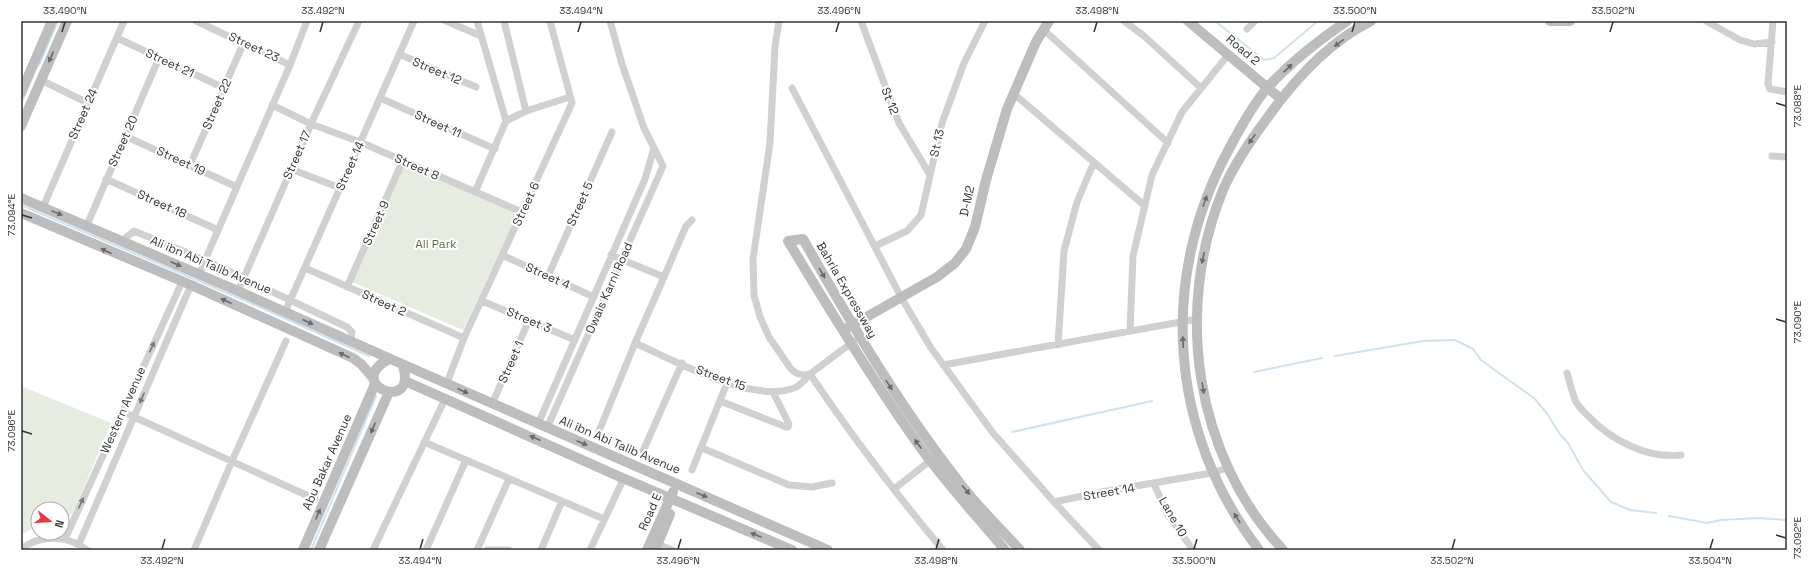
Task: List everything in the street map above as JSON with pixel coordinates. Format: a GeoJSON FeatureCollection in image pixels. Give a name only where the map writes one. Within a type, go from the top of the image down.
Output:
{"type":"FeatureCollection","features":[{"type":"Feature","properties":{"kind":"main road"},"geometry":{"type":"LineString","coordinates":[[21,93],[52,21]]}},
{"type":"Feature","properties":{"kind":"main road"},"geometry":{"type":"LineString","coordinates":[[21,126],[67,21]]}},
{"type":"Feature","properties":{"kind":"main road","name":"D-M2"},"geometry":{"type":"LineString","coordinates":[[842,331],[901,297],[938,278],[955,263],[966,249],[975,227],[986,180],[1005,116],[1036,42],[1049,21]]}},
{"type":"Feature","properties":{"kind":"main road","name":"Road 2"},"geometry":{"type":"LineString","coordinates":[[1188,21],[1281,99]]}},
{"type":"Feature","properties":{"kind":"main road"},"geometry":{"type":"LineString","coordinates":[[1259,550],[1231,508],[1212,473],[1200,439],[1190,397],[1185,364],[1183,321],[1187,272],[1201,212],[1220,165],[1245,122],[1268,88],[1315,45],[1347,21]]}},
{"type":"Feature","properties":{"kind":"main road"},"geometry":{"type":"LineString","coordinates":[[1284,550],[1258,519],[1227,468],[1205,402],[1201,379],[1197,319],[1200,276],[1208,238],[1224,190],[1249,143],[1281,99],[1303,73],[1338,43],[1369,21]]}},
{"type":"Feature","properties":{"kind":"main road"},"geometry":{"type":"LineString","coordinates":[[1550,21],[1570,21]]}},
{"type":"Feature","properties":{"kind":"main road","name":"Ali ibn Abi Talib Avenue"},"geometry":{"type":"LineString","coordinates":[[21,198],[238,291],[389,359]]}},
{"type":"Feature","properties":{"kind":"main road"},"geometry":{"type":"LineString","coordinates":[[21,214],[186,283],[352,358],[361,364],[379,388],[388,392],[399,389],[405,381],[402,364],[389,359],[379,365],[376,369],[375,382]]}},
{"type":"Feature","properties":{"kind":"main road","name":"Bahria Expressway"},"geometry":{"type":"LineString","coordinates":[[1005,550],[957,494],[916,441],[842,331],[788,241],[803,239],[852,325],[909,415],[963,488],[1020,550]]}},
{"type":"Feature","properties":{"kind":"main road","name":"Ali ibn Abi Talib Avenue"},"geometry":{"type":"LineString","coordinates":[[402,364],[828,550]]}},
{"type":"Feature","properties":{"kind":"main road"},"geometry":{"type":"LineString","coordinates":[[405,381],[624,478],[792,550]]}},
{"type":"Feature","properties":{"kind":"main road","name":"Abu Bakar Avenue"},"geometry":{"type":"LineString","coordinates":[[303,550],[375,382]]}},
{"type":"Feature","properties":{"kind":"main road"},"geometry":{"type":"LineString","coordinates":[[319,550],[388,392]]}},
{"type":"Feature","properties":{"kind":"main road","name":"Road E"},"geometry":{"type":"LineString","coordinates":[[656,547],[679,485]]}},
{"type":"Feature","properties":{"kind":"main road","name":"Road E"},"geometry":{"type":"LineString","coordinates":[[647,550],[673,499]]}},
{"type":"Feature","properties":{"kind":"street","name":"Street 24"},"geometry":{"type":"LineString","coordinates":[[43,207],[124,21]]}},
{"type":"Feature","properties":{"kind":"street","name":"Street 23"},"geometry":{"type":"LineString","coordinates":[[196,21],[244,42],[290,65]]}},
{"type":"Feature","properties":{"kind":"street","name":"Street 17"},"geometry":{"type":"LineString","coordinates":[[238,291],[311,124],[359,21]]}},
{"type":"Feature","properties":{"kind":"street","name":"Street 14"},"geometry":{"type":"LineString","coordinates":[[286,312],[414,21]]}},
{"type":"Feature","properties":{"kind":"street"},"geometry":{"type":"LineString","coordinates":[[446,21],[481,36]]}},
{"type":"Feature","properties":{"kind":"street"},"geometry":{"type":"LineString","coordinates":[[475,192],[496,149],[506,121],[477,21]]}},
{"type":"Feature","properties":{"kind":"street"},"geometry":{"type":"LineString","coordinates":[[504,21],[526,111]]}},
{"type":"Feature","properties":{"kind":"street","name":"Street 6"},"geometry":{"type":"LineString","coordinates":[[447,383],[464,338],[572,103],[550,21]]}},
{"type":"Feature","properties":{"kind":"street","name":"Owais Karni Road"},"geometry":{"type":"LineString","coordinates":[[543,426],[622,260],[663,166],[642,121],[622,64],[610,21]]}},
{"type":"Feature","properties":{"kind":"street"},"geometry":{"type":"LineString","coordinates":[[779,21],[775,46],[770,143],[752,259],[754,295],[760,317],[769,337],[791,369],[796,373],[803,375],[810,374],[838,415],[894,489],[943,550]]}},
{"type":"Feature","properties":{"kind":"street","name":"St 12"},"geometry":{"type":"LineString","coordinates":[[861,21],[899,123],[930,175]]}},
{"type":"Feature","properties":{"kind":"street","name":"St 13"},"geometry":{"type":"LineString","coordinates":[[875,246],[907,231],[921,215],[942,123],[964,63],[985,21]]}},
{"type":"Feature","properties":{"kind":"street"},"geometry":{"type":"LineString","coordinates":[[1124,21],[1144,36],[1201,88]]}},
{"type":"Feature","properties":{"kind":"street"},"geometry":{"type":"LineString","coordinates":[[1247,29],[1255,21]]}},
{"type":"Feature","properties":{"kind":"street"},"geometry":{"type":"LineString","coordinates":[[1706,21],[1740,40],[1754,44],[1772,42]]}},
{"type":"Feature","properties":{"kind":"street"},"geometry":{"type":"LineString","coordinates":[[1774,21],[1768,84],[1770,89],[1787,92]]}},
{"type":"Feature","properties":{"kind":"street"},"geometry":{"type":"LineString","coordinates":[[199,274],[290,65],[305,22]]}},
{"type":"Feature","properties":{"kind":"street"},"geometry":{"type":"LineString","coordinates":[[1044,30],[1168,142]]}},
{"type":"Feature","properties":{"kind":"street","name":"Street 21"},"geometry":{"type":"LineString","coordinates":[[117,38],[224,88]]}},
{"type":"Feature","properties":{"kind":"street","name":"Street 22"},"geometry":{"type":"LineString","coordinates":[[190,165],[244,42]]}},
{"type":"Feature","properties":{"kind":"street","name":"Street 12"},"geometry":{"type":"LineString","coordinates":[[399,54],[476,87]]}},
{"type":"Feature","properties":{"kind":"street"},"geometry":{"type":"LineString","coordinates":[[1130,331],[1133,256],[1152,175],[1182,112],[1228,55]]}},
{"type":"Feature","properties":{"kind":"street","name":"Street 20"},"geometry":{"type":"LineString","coordinates":[[87,225],[159,58]]}},
{"type":"Feature","properties":{"kind":"street"},"geometry":{"type":"LineString","coordinates":[[41,80],[88,103]]}},
{"type":"Feature","properties":{"kind":"street"},"geometry":{"type":"LineString","coordinates":[[792,88],[901,297],[931,348],[993,433],[1099,550]]}},
{"type":"Feature","properties":{"kind":"street"},"geometry":{"type":"LineString","coordinates":[[1014,94],[1145,206]]}},
{"type":"Feature","properties":{"kind":"street"},"geometry":{"type":"LineString","coordinates":[[506,121],[526,111],[570,97]]}},
{"type":"Feature","properties":{"kind":"street","name":"Street 11"},"geometry":{"type":"LineString","coordinates":[[380,98],[496,149]]}},
{"type":"Feature","properties":{"kind":"street","name":"Street 8"},"geometry":{"type":"LineString","coordinates":[[272,105],[311,124],[360,142],[522,212]]}},
{"type":"Feature","properties":{"kind":"street","name":"Street 5"},"geometry":{"type":"LineString","coordinates":[[548,276],[612,132]]}},
{"type":"Feature","properties":{"kind":"street","name":"Street 19"},"geometry":{"type":"LineString","coordinates":[[125,136],[237,187]]}},
{"type":"Feature","properties":{"kind":"street","name":"Owais Karni Road"},"geometry":{"type":"LineString","coordinates":[[543,426],[575,340],[645,178],[654,148]]}},
{"type":"Feature","properties":{"kind":"street"},"geometry":{"type":"LineString","coordinates":[[1772,156],[1787,157]]}},
{"type":"Feature","properties":{"kind":"street","name":"Street 9"},"geometry":{"type":"LineString","coordinates":[[347,287],[402,160]]}},
{"type":"Feature","properties":{"kind":"street"},"geometry":{"type":"LineString","coordinates":[[1058,345],[1064,251],[1077,202],[1094,162]]}},
{"type":"Feature","properties":{"kind":"street"},"geometry":{"type":"LineString","coordinates":[[292,169],[340,188]]}},
{"type":"Feature","properties":{"kind":"street","name":"Street 18"},"geometry":{"type":"LineString","coordinates":[[106,179],[218,230]]}},
{"type":"Feature","properties":{"kind":"street"},"geometry":{"type":"LineString","coordinates":[[599,431],[686,226],[692,220]]}},
{"type":"Feature","properties":{"kind":"street"},"geometry":{"type":"LineString","coordinates":[[122,241],[128,234],[134,231],[205,260],[243,279],[291,299],[347,327],[352,332],[350,341]]}},
{"type":"Feature","properties":{"kind":"street"},"geometry":{"type":"LineString","coordinates":[[611,254],[664,277]]}},
{"type":"Feature","properties":{"kind":"street","name":"Street 4"},"geometry":{"type":"LineString","coordinates":[[502,255],[594,297]]}},
{"type":"Feature","properties":{"kind":"street","name":"Street 2"},"geometry":{"type":"LineString","coordinates":[[305,268],[464,338]]}},
{"type":"Feature","properties":{"kind":"street","name":"Western Avenue"},"geometry":{"type":"LineString","coordinates":[[70,528],[123,412],[186,283]]}},
{"type":"Feature","properties":{"kind":"street","name":"Western Avenue"},"geometry":{"type":"LineString","coordinates":[[80,544],[134,417],[186,283]]}},
{"type":"Feature","properties":{"kind":"street","name":"Street 3"},"geometry":{"type":"LineString","coordinates":[[482,301],[575,340]]}},
{"type":"Feature","properties":{"kind":"street"},"geometry":{"type":"LineString","coordinates":[[943,365],[1197,319]]}},
{"type":"Feature","properties":{"kind":"street","name":"Street 1"},"geometry":{"type":"LineString","coordinates":[[492,404],[529,320]]}},
{"type":"Feature","properties":{"kind":"street","name":"Street 15"},"geometry":{"type":"LineString","coordinates":[[636,343],[727,383],[748,389],[773,392],[796,388],[810,374],[850,343],[860,338]]}},
{"type":"Feature","properties":{"kind":"street"},"geometry":{"type":"LineString","coordinates":[[194,550],[286,341]]}},
{"type":"Feature","properties":{"kind":"street"},"geometry":{"type":"LineString","coordinates":[[644,451],[682,363]]}},
{"type":"Feature","properties":{"kind":"street"},"geometry":{"type":"LineString","coordinates":[[1567,373],[1577,403],[1592,419],[1612,435],[1644,451],[1668,456],[1681,455]]}},
{"type":"Feature","properties":{"kind":"street"},"geometry":{"type":"LineString","coordinates":[[692,470],[727,383]]}},
{"type":"Feature","properties":{"kind":"street"},"geometry":{"type":"LineString","coordinates":[[720,402],[786,428],[789,424],[773,392]]}},
{"type":"Feature","properties":{"kind":"street"},"geometry":{"type":"LineString","coordinates":[[373,550],[445,398]]}},
{"type":"Feature","properties":{"kind":"street"},"geometry":{"type":"LineString","coordinates":[[123,412],[314,499]]}},
{"type":"Feature","properties":{"kind":"street"},"geometry":{"type":"LineString","coordinates":[[424,442],[604,519]]}},
{"type":"Feature","properties":{"kind":"street"},"geometry":{"type":"LineString","coordinates":[[702,448],[789,485],[812,487],[832,484]]}},
{"type":"Feature","properties":{"kind":"street"},"geometry":{"type":"LineString","coordinates":[[426,550],[466,460]]}},
{"type":"Feature","properties":{"kind":"street"},"geometry":{"type":"LineString","coordinates":[[894,489],[931,460]]}},
{"type":"Feature","properties":{"kind":"street","name":"Street 14"},"geometry":{"type":"LineString","coordinates":[[1054,502],[1112,490],[1212,473],[1227,468]]}},
{"type":"Feature","properties":{"kind":"street"},"geometry":{"type":"LineString","coordinates":[[590,550],[624,478]]}},
{"type":"Feature","properties":{"kind":"street"},"geometry":{"type":"LineString","coordinates":[[477,550],[509,479]]}},
{"type":"Feature","properties":{"kind":"street","name":"Lane 10"},"geometry":{"type":"LineString","coordinates":[[1154,484],[1168,515],[1193,550]]}},
{"type":"Feature","properties":{"kind":"street"},"geometry":{"type":"LineString","coordinates":[[541,550],[562,501]]}},
{"type":"Feature","properties":{"kind":"street"},"geometry":{"type":"LineString","coordinates":[[21,549],[29,543],[36,541]]}},
{"type":"Feature","properties":{"kind":"street"},"geometry":{"type":"LineString","coordinates":[[70,541],[80,544],[87,550]]}},
{"type":"Feature","properties":{"kind":"street"},"geometry":{"type":"LineString","coordinates":[[656,547],[672,550]]}},
{"type":"Feature","properties":{"kind":"street"},"geometry":{"type":"LineString","coordinates":[[487,550],[509,550]]}},
{"type":"Feature","properties":{"kind":"green space","name":"Ali Park"},"geometry":{"type":"Polygon","coordinates":[[[404,162],[518,213],[463,330],[352,282],[404,162]]]}},
{"type":"Feature","properties":{"kind":"green space"},"geometry":{"type":"Polygon","coordinates":[[[21,386],[111,423],[74,511],[70,515],[70,501],[30,501],[30,530],[21,535],[21,386]]]}},
{"type":"Feature","properties":{"kind":"waterway"},"geometry":{"type":"LineString","coordinates":[[39,65],[58,21]]}},
{"type":"Feature","properties":{"kind":"waterway"},"geometry":{"type":"LineString","coordinates":[[1215,21],[1264,60],[1274,58],[1318,21]]}},
{"type":"Feature","properties":{"kind":"waterway"},"geometry":{"type":"LineString","coordinates":[[21,104],[25,94]]}},
{"type":"Feature","properties":{"kind":"waterway"},"geometry":{"type":"LineString","coordinates":[[21,205],[255,305],[369,356]]}},
{"type":"Feature","properties":{"kind":"waterway"},"geometry":{"type":"LineString","coordinates":[[1335,356],[1423,341],[1455,340],[1473,349],[1481,360],[1535,399],[1548,415],[1559,433],[1568,443],[1583,470],[1611,502],[1630,510],[1656,513]]}},
{"type":"Feature","properties":{"kind":"waterway"},"geometry":{"type":"LineString","coordinates":[[1254,372],[1322,358]]}},
{"type":"Feature","properties":{"kind":"waterway"},"geometry":{"type":"LineString","coordinates":[[311,550],[376,396]]}},
{"type":"Feature","properties":{"kind":"waterway"},"geometry":{"type":"LineString","coordinates":[[1012,432],[1152,401]]}},
{"type":"Feature","properties":{"kind":"waterway"},"geometry":{"type":"LineString","coordinates":[[1669,516],[1707,523],[1721,520],[1758,518],[1787,520]]}}]}
